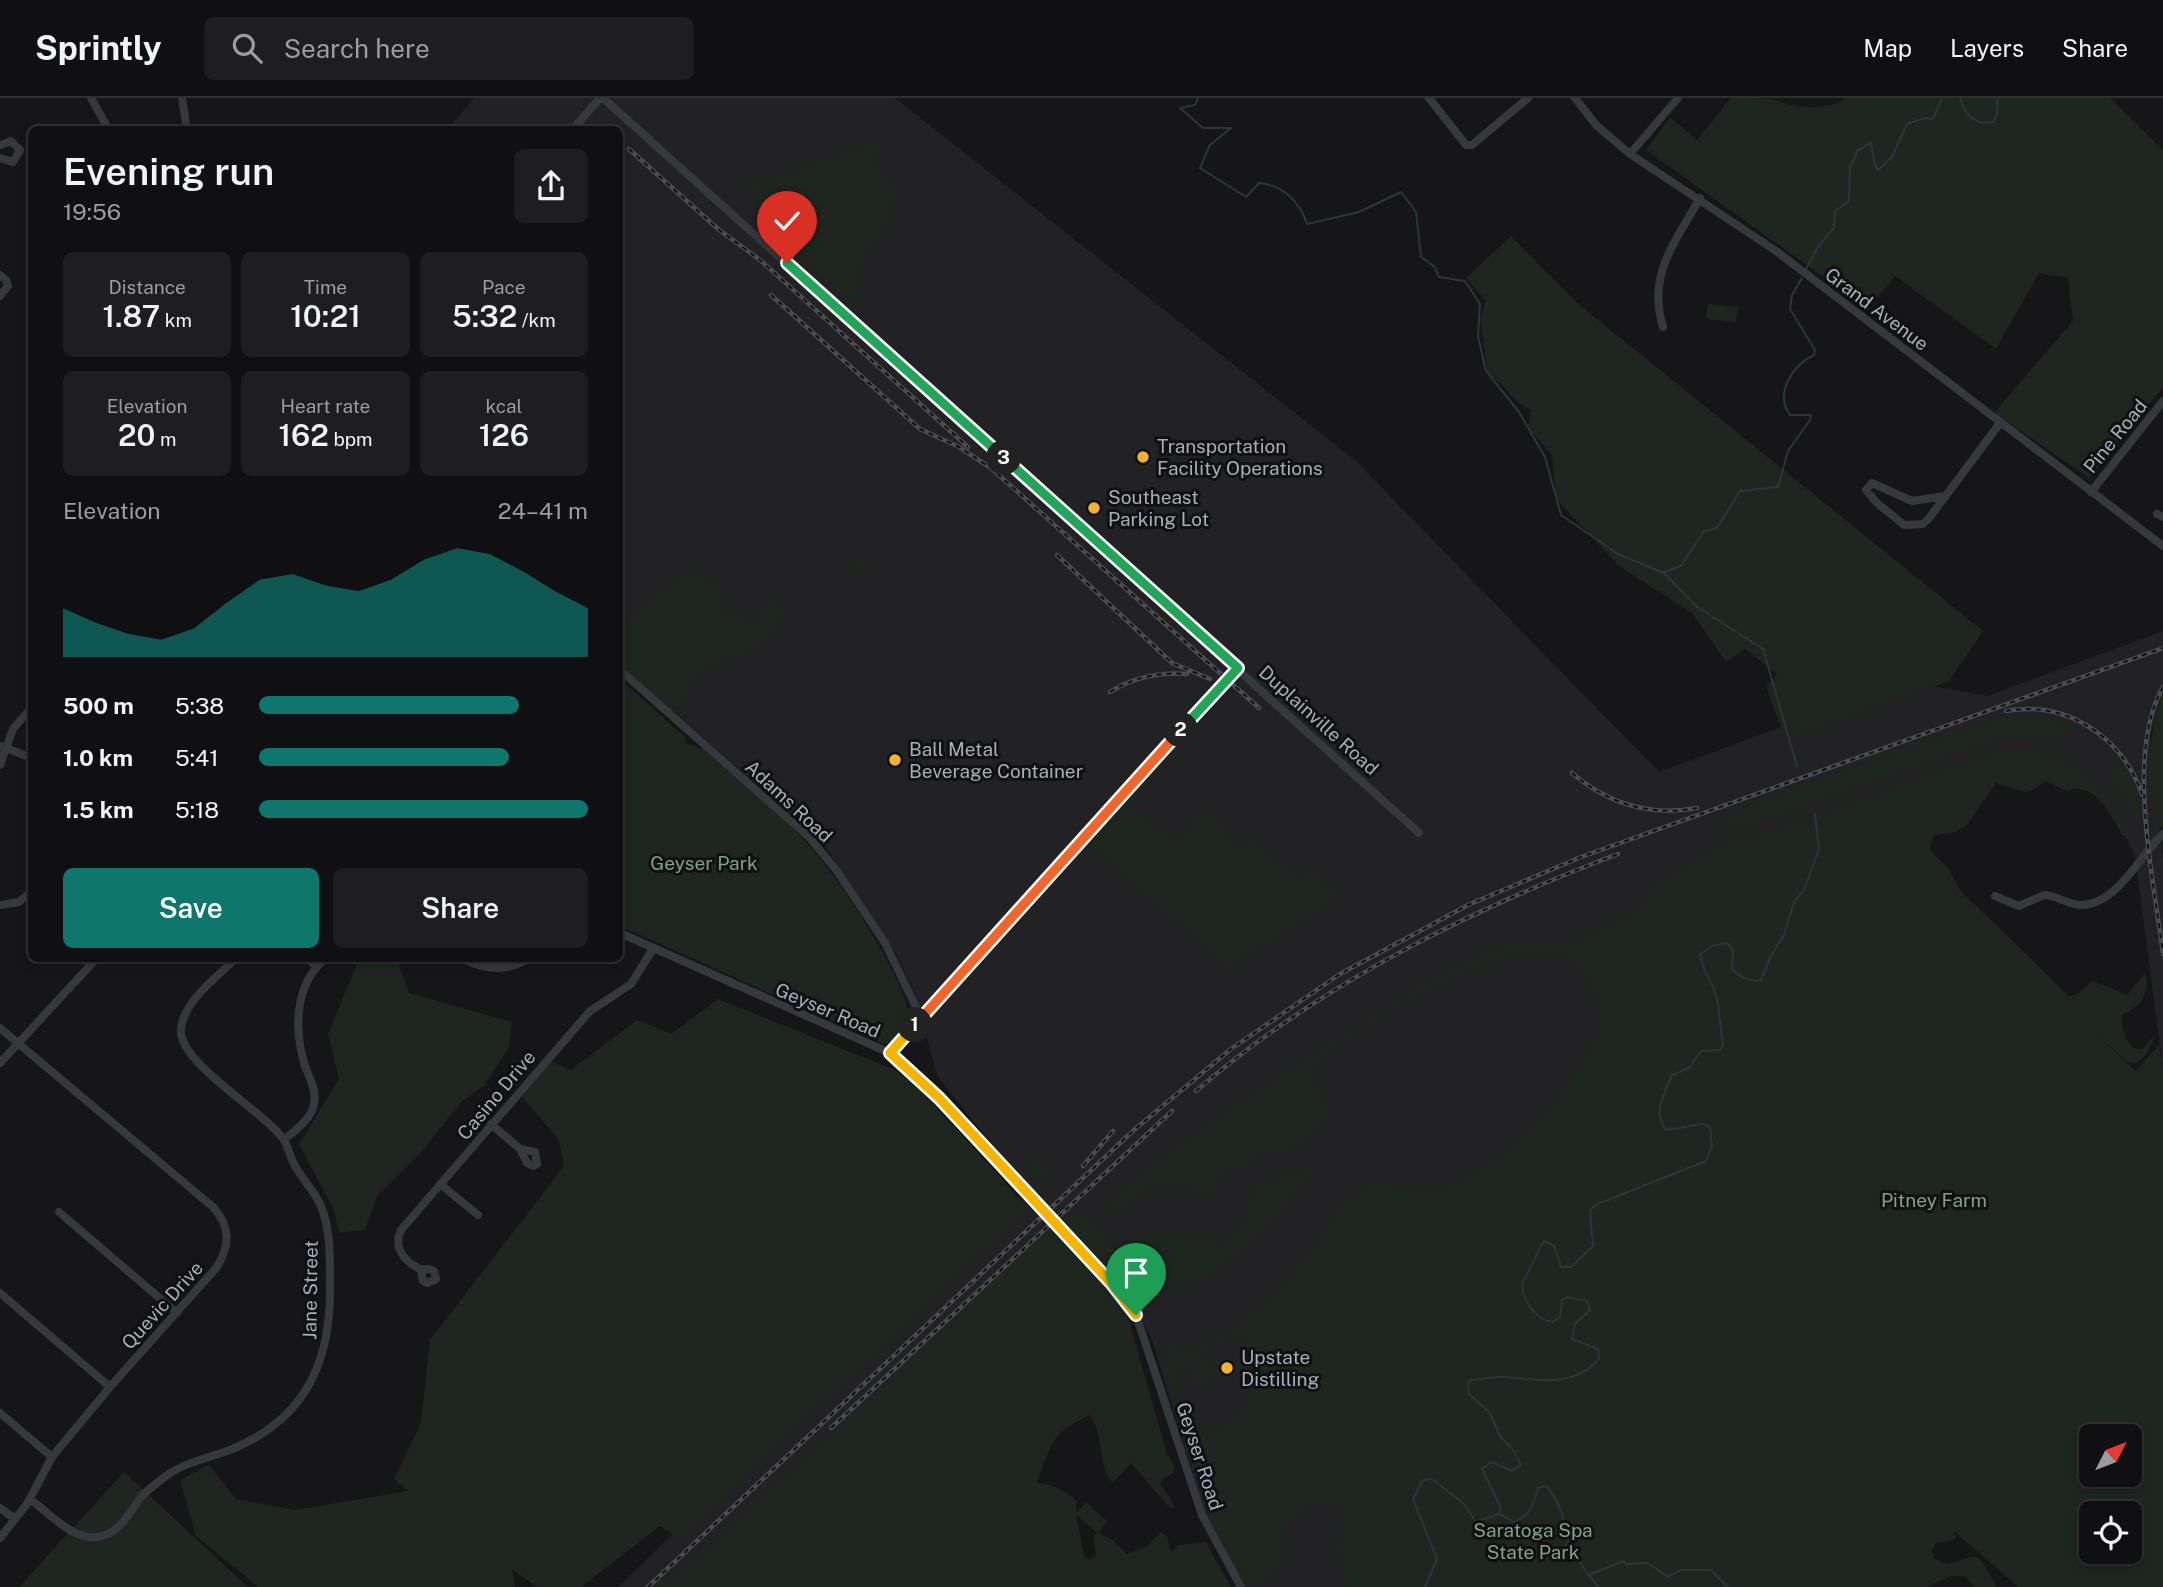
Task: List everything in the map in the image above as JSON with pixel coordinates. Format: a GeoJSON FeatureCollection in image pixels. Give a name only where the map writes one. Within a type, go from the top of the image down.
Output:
{"type":"FeatureCollection","features":[{"type":"Feature","properties":{"kind":"street"},"geometry":{"type":"LineString","coordinates":[[91,98],[107,126]]}},
{"type":"Feature","properties":{"kind":"street"},"geometry":{"type":"LineString","coordinates":[[182,98],[186,126]]}},
{"type":"Feature","properties":{"kind":"street"},"geometry":{"type":"LineString","coordinates":[[576,126],[601,98]]}},
{"type":"Feature","properties":{"kind":"street","name":"Duplainville Road"},"geometry":{"type":"LineString","coordinates":[[601,98],[1419,833]]}},
{"type":"Feature","properties":{"kind":"street"},"geometry":{"type":"LineString","coordinates":[[1429,98],[1461,141],[1472,145],[1528,98]]}},
{"type":"Feature","properties":{"kind":"street","name":"Grand Avenue"},"geometry":{"type":"LineString","coordinates":[[1575,98],[1596,125],[1630,154],[1776,251],[2163,546]]}},
{"type":"Feature","properties":{"kind":"street"},"geometry":{"type":"LineString","coordinates":[[1630,154],[1678,98]]}},
{"type":"Feature","properties":{"kind":"street"},"geometry":{"type":"LineString","coordinates":[[0,145],[11,141],[20,150],[13,162],[0,158]]}},
{"type":"Feature","properties":{"kind":"street"},"geometry":{"type":"LineString","coordinates":[[1663,327],[1657,292],[1662,266],[1700,198]]}},
{"type":"Feature","properties":{"kind":"street"},"geometry":{"type":"LineString","coordinates":[[0,275],[8,286],[0,296]]}},
{"type":"Feature","properties":{"kind":"street","name":"Pine Road"},"geometry":{"type":"LineString","coordinates":[[2091,492],[2163,401]]}},
{"type":"Feature","properties":{"kind":"street"},"geometry":{"type":"LineString","coordinates":[[1945,496],[1912,502],[1872,483],[1866,490],[1876,502],[1909,526],[1923,524],[1945,496],[2000,423]]}},
{"type":"Feature","properties":{"kind":"street"},"geometry":{"type":"LineString","coordinates":[[890,1053],[1238,668]]}},
{"type":"Feature","properties":{"kind":"street","name":"Adams Road"},"geometry":{"type":"LineString","coordinates":[[623,673],[809,838],[836,871],[885,943],[905,981],[919,1020]]}},
{"type":"Feature","properties":{"kind":"street"},"geometry":{"type":"LineString","coordinates":[[0,765],[4,747],[13,729],[28,712]]}},
{"type":"Feature","properties":{"kind":"street"},"geometry":{"type":"LineString","coordinates":[[4,747],[28,756]]}},
{"type":"Feature","properties":{"kind":"street"},"geometry":{"type":"LineString","coordinates":[[1995,895],[2019,906],[2043,895],[2064,902],[2088,904],[2112,892],[2163,834]]}},
{"type":"Feature","properties":{"kind":"street"},"geometry":{"type":"LineString","coordinates":[[0,905],[19,902],[28,894]]}},
{"type":"Feature","properties":{"kind":"street","name":"Geyser Road"},"geometry":{"type":"LineString","coordinates":[[623,934],[890,1053],[928,1087],[1111,1283],[1136,1315],[1202,1515],[1241,1587]]}},
{"type":"Feature","properties":{"kind":"street","name":"Casino Drive"},"geometry":{"type":"LineString","coordinates":[[421,1270],[400,1251],[397,1237],[590,1011],[631,984],[653,949]]}},
{"type":"Feature","properties":{"kind":"street"},"geometry":{"type":"LineString","coordinates":[[0,1063],[93,962]]}},
{"type":"Feature","properties":{"kind":"street","name":"Jane Street"},"geometry":{"type":"LineString","coordinates":[[30,1499],[81,1536],[106,1535],[123,1522],[143,1496],[172,1472],[261,1434],[286,1414],[308,1389],[320,1365],[328,1328],[330,1289],[327,1229],[319,1202],[295,1166],[284,1140],[189,1053],[183,1040],[181,1030],[186,1013],[232,962]]}},
{"type":"Feature","properties":{"kind":"street"},"geometry":{"type":"LineString","coordinates":[[311,962],[317,967]]}},
{"type":"Feature","properties":{"kind":"street"},"geometry":{"type":"LineString","coordinates":[[284,1140],[309,1116],[315,1097],[297,1032],[304,987],[322,962]]}},
{"type":"Feature","properties":{"kind":"street"},"geometry":{"type":"LineString","coordinates":[[469,962],[498,968],[517,962]]}},
{"type":"Feature","properties":{"kind":"street","name":"Quevic Drive"},"geometry":{"type":"LineString","coordinates":[[0,1028],[219,1214],[228,1233],[226,1250],[217,1267],[110,1387],[52,1457],[30,1499],[0,1538]]}},
{"type":"Feature","properties":{"kind":"street"},"geometry":{"type":"LineString","coordinates":[[491,1124],[520,1149]]}},
{"type":"Feature","properties":{"kind":"street"},"geometry":{"type":"LineString","coordinates":[[440,1184],[478,1215]]}},
{"type":"Feature","properties":{"kind":"street"},"geometry":{"type":"LineString","coordinates":[[59,1212],[177,1313]]}},
{"type":"Feature","properties":{"kind":"street"},"geometry":{"type":"LineString","coordinates":[[0,1293],[110,1387]]}},
{"type":"Feature","properties":{"kind":"street"},"geometry":{"type":"LineString","coordinates":[[0,1413],[52,1457]]}},
{"type":"Feature","properties":{"kind":"street"},"geometry":{"type":"LineString","coordinates":[[0,1508],[15,1519]]}},
{"type":"Feature","properties":{"kind":"shaded area"},"geometry":{"type":"Polygon","coordinates":[[[474,98],[895,98],[1356,461],[1659,772],[1906,681],[1987,696],[2163,631],[2163,697],[2150,736],[2163,860],[2163,1069],[2135,856],[2114,812],[2070,769],[2017,757],[1631,1017],[1370,1587],[1245,1587],[1209,1525],[1151,1337],[1131,1301],[1031,1193],[937,1076],[916,995],[897,955],[824,844],[623,667],[623,126],[450,126],[474,98]]]}},
{"type":"Feature","properties":{"kind":"shaded area"},"geometry":{"type":"Polygon","coordinates":[[[1025,1198],[1058,1233],[687,1587],[618,1587],[928,1286],[1025,1198]]]}},
{"type":"Feature","properties":{"kind":"green space"},"geometry":{"type":"Polygon","coordinates":[[[1731,98],[1770,99],[1798,106],[1818,107],[1837,103],[1845,98],[2110,98],[2163,150],[2163,387],[2089,478],[1994,413],[2073,321],[2068,278],[2039,273],[1996,349],[1895,276],[1868,309],[1646,150],[1670,117],[1697,140],[1731,98]]]}},
{"type":"Feature","properties":{"kind":"green space"},"geometry":{"type":"Polygon","coordinates":[[[886,137],[875,162],[900,191],[888,223],[862,266],[853,306],[777,239],[782,229],[740,189],[886,137]]]}},
{"type":"Feature","properties":{"kind":"green space"},"geometry":{"type":"Polygon","coordinates":[[[1511,236],[1576,302],[1983,631],[1949,681],[1786,741],[1766,687],[1777,674],[1745,649],[1726,662],[1692,613],[1619,566],[1556,499],[1552,455],[1528,428],[1531,410],[1519,403],[1488,374],[1480,319],[1486,301],[1466,278],[1511,236]]]}},
{"type":"Feature","properties":{"kind":"green space"},"geometry":{"type":"Polygon","coordinates":[[[1708,304],[1738,307],[1736,322],[1706,319],[1708,304]]]}},
{"type":"Feature","properties":{"kind":"green space"},"geometry":{"type":"Polygon","coordinates":[[[863,551],[874,561],[859,577],[848,568],[863,551]]]}},
{"type":"Feature","properties":{"kind":"green space"},"geometry":{"type":"Polygon","coordinates":[[[691,569],[723,585],[726,611],[754,621],[767,597],[786,603],[782,620],[767,642],[708,671],[673,713],[623,668],[623,625],[629,622],[659,590],[691,569]]]}},
{"type":"Feature","properties":{"kind":"green space","name":"Geyser Park"},"geometry":{"type":"Polygon","coordinates":[[[623,682],[686,738],[685,742],[704,750],[780,816],[833,876],[867,925],[905,1000],[910,1019],[892,1041],[883,1044],[623,927],[623,682]]]}},
{"type":"Feature","properties":{"kind":"green space"},"geometry":{"type":"Polygon","coordinates":[[[2163,693],[2163,827],[2160,827],[2156,821],[2150,757],[2153,727],[2163,693]]]}},
{"type":"Feature","properties":{"kind":"green space"},"geometry":{"type":"Polygon","coordinates":[[[2021,715],[2073,723],[2075,729],[2048,743],[2017,738],[1982,745],[1768,820],[1732,830],[1707,829],[1710,823],[1782,792],[1995,719],[2021,715]]]}},
{"type":"Feature","properties":{"kind":"green space"},"geometry":{"type":"Polygon","coordinates":[[[2021,750],[2052,756],[2076,766],[2097,783],[2123,817],[2129,836],[2122,835],[2107,809],[2085,790],[2067,791],[2045,781],[2031,791],[2024,792],[1996,783],[1967,825],[1955,832],[1934,835],[1929,849],[1949,870],[1960,890],[2069,996],[2076,995],[2093,981],[2127,995],[2145,973],[2146,988],[2143,999],[2122,1015],[2122,1020],[2128,1042],[2136,1048],[2141,1050],[2156,1034],[2146,1055],[2135,1064],[2128,1062],[2097,1035],[2136,1071],[2159,1045],[2163,1069],[2163,1587],[2018,1587],[1954,1531],[1956,1539],[1935,1544],[1932,1551],[1934,1558],[1946,1564],[1975,1556],[1981,1560],[1997,1587],[1974,1587],[1965,1576],[1951,1576],[1926,1587],[1346,1587],[1335,1547],[1342,1526],[1340,1509],[1327,1503],[1308,1510],[1292,1523],[1284,1534],[1287,1555],[1273,1577],[1254,1587],[1218,1536],[1200,1494],[1182,1433],[1191,1426],[1207,1433],[1229,1421],[1242,1409],[1250,1390],[1251,1379],[1251,1368],[1243,1338],[1232,1337],[1210,1350],[1203,1361],[1216,1365],[1220,1380],[1192,1386],[1190,1368],[1178,1367],[1181,1392],[1175,1400],[1160,1353],[1162,1342],[1170,1336],[1180,1351],[1184,1350],[1223,1333],[1245,1317],[1287,1278],[1333,1216],[1361,1189],[1378,1182],[1417,1189],[1450,1183],[1499,1153],[1523,1133],[1564,1087],[1593,1043],[1600,1020],[1593,990],[1578,966],[1560,954],[1537,952],[1507,959],[1472,972],[1435,989],[1365,1029],[1319,1063],[1316,1076],[1331,1116],[1305,1145],[1287,1152],[1263,1155],[1251,1167],[1230,1169],[1214,1195],[1207,1198],[1187,1189],[1156,1186],[1137,1197],[1123,1215],[1116,1216],[1108,1210],[1108,1199],[1150,1164],[1221,1113],[1425,979],[1506,942],[1558,943],[1586,936],[1640,906],[1650,887],[1718,844],[1781,827],[1991,752],[2021,750]]]}},
{"type":"Feature","properties":{"kind":"green space"},"geometry":{"type":"Polygon","coordinates":[[[2114,762],[2121,763],[2134,785],[2141,810],[2137,821],[2113,784],[2111,766],[2114,762]]]}},
{"type":"Feature","properties":{"kind":"green space"},"geometry":{"type":"Polygon","coordinates":[[[1126,804],[1176,839],[1203,807],[1228,827],[1229,836],[1238,843],[1255,840],[1301,877],[1306,866],[1317,871],[1328,887],[1345,892],[1314,916],[1227,970],[1088,845],[1126,804]]]}},
{"type":"Feature","properties":{"kind":"green space"},"geometry":{"type":"Polygon","coordinates":[[[358,962],[398,962],[409,993],[512,1022],[509,1047],[484,1086],[462,1101],[422,1151],[377,1196],[365,1230],[339,1233],[334,1210],[299,1144],[339,1079],[328,1034],[358,962]]]}},
{"type":"Feature","properties":{"kind":"green space"},"geometry":{"type":"Polygon","coordinates":[[[718,999],[893,1069],[914,1083],[1029,1209],[681,1540],[660,1526],[581,1587],[537,1587],[512,1569],[515,1587],[258,1587],[196,1536],[180,1480],[209,1465],[236,1499],[295,1510],[408,1491],[394,1479],[421,1423],[430,1340],[564,1166],[559,1140],[522,1097],[551,1061],[571,1070],[637,1020],[671,1034],[718,999]]]}},
{"type":"Feature","properties":{"kind":"green space"},"geometry":{"type":"Polygon","coordinates":[[[1035,1156],[1055,1170],[1040,1187],[1022,1170],[1035,1156]]]}},
{"type":"Feature","properties":{"kind":"green space"},"geometry":{"type":"Polygon","coordinates":[[[1313,1165],[1314,1172],[1273,1220],[1235,1257],[1199,1282],[1180,1285],[1173,1282],[1142,1259],[1130,1244],[1132,1238],[1161,1234],[1208,1235],[1221,1242],[1229,1238],[1240,1225],[1257,1183],[1313,1165]]]}},
{"type":"Feature","properties":{"kind":"green space"},"geometry":{"type":"Polygon","coordinates":[[[1084,1214],[1093,1218],[1107,1232],[1119,1261],[1124,1285],[1063,1219],[1084,1214]]]}},
{"type":"Feature","properties":{"kind":"green space"},"geometry":{"type":"Polygon","coordinates":[[[1050,1230],[1089,1266],[1127,1313],[1167,1454],[1175,1467],[1172,1474],[1162,1479],[1160,1485],[1171,1498],[1174,1508],[1168,1506],[1131,1463],[1113,1483],[1104,1465],[1091,1415],[1068,1427],[1054,1441],[1037,1483],[1067,1493],[1076,1500],[1076,1513],[1086,1502],[1107,1521],[1098,1533],[1114,1541],[1126,1554],[1146,1547],[1161,1532],[1167,1536],[1171,1553],[1178,1545],[1206,1542],[1231,1587],[661,1587],[841,1424],[1031,1241],[1038,1243],[1040,1234],[1050,1230]],[[1076,1514],[1084,1556],[1090,1560],[1096,1556],[1094,1537],[1097,1533],[1076,1514]]]}},
{"type":"Feature","properties":{"kind":"green space"},"geometry":{"type":"Polygon","coordinates":[[[124,1472],[248,1587],[19,1587],[124,1472]]]}},
{"type":"Feature","properties":{"kind":"waterway"},"geometry":{"type":"LineString","coordinates":[[1198,98],[1195,105],[1180,108],[1203,128],[1231,128],[1210,145],[1200,168],[1246,197],[1259,183],[1276,187],[1295,202],[1307,224],[1359,212],[1401,192],[1416,212],[1421,257],[1435,267],[1439,277],[1465,281],[1480,304],[1478,336],[1486,371],[1519,412],[1545,457],[1561,515],[1618,554],[1664,573],[1696,606],[1763,649],[1797,766]]}},
{"type":"Feature","properties":{"kind":"waterway"},"geometry":{"type":"LineString","coordinates":[[1806,269],[1819,245],[1834,228],[1835,211],[1849,201],[1850,167],[1858,150],[1871,143],[1878,170],[1892,157],[1907,124],[1925,118],[1933,119],[1942,98]]}},
{"type":"Feature","properties":{"kind":"waterway"},"geometry":{"type":"LineString","coordinates":[[1960,98],[1972,118],[1987,123],[1993,122],[1997,115],[1998,98]]}},
{"type":"Feature","properties":{"kind":"waterway"},"geometry":{"type":"LineString","coordinates":[[1665,572],[1681,566],[1704,531],[1717,528],[1740,491],[1778,487],[1788,451],[1810,420],[1811,415],[1790,415],[1784,398],[1788,380],[1799,366],[1814,355],[1815,350],[1790,309],[1792,295],[1802,278]]}},
{"type":"Feature","properties":{"kind":"waterway"},"geometry":{"type":"LineString","coordinates":[[1425,1587],[1437,1559],[1413,1499],[1423,1480],[1432,1479],[1463,1503],[1476,1522],[1499,1514],[1501,1508],[1482,1469],[1491,1462],[1512,1471],[1521,1465],[1514,1451],[1500,1436],[1490,1413],[1469,1394],[1468,1383],[1472,1380],[1498,1377],[1544,1380],[1567,1378],[1589,1368],[1599,1359],[1598,1349],[1572,1339],[1575,1324],[1590,1310],[1587,1301],[1567,1297],[1562,1300],[1560,1317],[1552,1322],[1540,1317],[1527,1302],[1522,1283],[1542,1243],[1544,1241],[1554,1246],[1561,1267],[1571,1267],[1593,1246],[1590,1211],[1595,1205],[1706,1161],[1712,1146],[1710,1127],[1702,1124],[1666,1130],[1660,1117],[1661,1102],[1672,1075],[1689,1068],[1701,1051],[1720,1050],[1723,1045],[1716,995],[1700,954],[1712,946],[1728,943],[1733,951],[1732,969],[1745,979],[1761,980],[1784,935],[1794,902],[1804,890],[1819,849],[1815,814]]}},
{"type":"Feature","properties":{"kind":"waterway"},"geometry":{"type":"LineString","coordinates":[[1499,1514],[1514,1522],[1520,1519],[1531,1508],[1538,1488],[1546,1486],[1557,1502],[1565,1533],[1570,1537],[1562,1555],[1579,1560],[1588,1575],[1624,1561],[1626,1564],[1648,1563],[1668,1577],[1680,1570],[1711,1570],[1728,1587]]}},
{"type":"Feature","properties":{"kind":"waterway"},"geometry":{"type":"LineString","coordinates":[[1588,1575],[1599,1587]]}},
{"type":"Feature","properties":{"kind":"railway"},"geometry":{"type":"LineString","coordinates":[[629,149],[718,229],[760,260],[968,447]]}},
{"type":"Feature","properties":{"kind":"railway"},"geometry":{"type":"LineString","coordinates":[[771,295],[920,429],[959,447],[991,468],[1259,708]]}},
{"type":"Feature","properties":{"kind":"railway"},"geometry":{"type":"LineString","coordinates":[[1057,555],[1172,663],[1210,679]]}},
{"type":"Feature","properties":{"kind":"railway"},"geometry":{"type":"LineString","coordinates":[[648,1587],[1135,1129],[1231,1049],[1340,974],[1468,905],[1581,857],[2163,648]]}},
{"type":"Feature","properties":{"kind":"railway"},"geometry":{"type":"LineString","coordinates":[[1110,692],[1147,677],[1187,674]]}},
{"type":"Feature","properties":{"kind":"railway"},"geometry":{"type":"LineString","coordinates":[[2163,687],[2152,714],[2146,746],[2144,781],[2145,818],[2163,954]]}},
{"type":"Feature","properties":{"kind":"railway"},"geometry":{"type":"LineString","coordinates":[[2006,711],[2050,711],[2071,717],[2089,727],[2121,755],[2142,794]]}},
{"type":"Feature","properties":{"kind":"railway"},"geometry":{"type":"LineString","coordinates":[[1572,773],[1600,792],[1630,805],[1663,811],[1697,808]]}},
{"type":"Feature","properties":{"kind":"railway"},"geometry":{"type":"LineString","coordinates":[[1196,1091],[1293,1017],[1396,954],[1506,900],[1618,854]]}},
{"type":"Feature","properties":{"kind":"railway"},"geometry":{"type":"LineString","coordinates":[[831,1428],[1172,1111]]}},
{"type":"Feature","properties":{"kind":"railway"},"geometry":{"type":"LineString","coordinates":[[1083,1166],[1113,1131]]}},
{"type":"Feature","properties":{"kind":"place","name":"Transportation Facility Operations"},"geometry":{"type":"Point","coordinates":[1143,457]}},
{"type":"Feature","properties":{"kind":"place","name":"Southeast Parking Lot"},"geometry":{"type":"Point","coordinates":[1094,508]}},
{"type":"Feature","properties":{"kind":"place","name":"Ball Metal Beverage Container"},"geometry":{"type":"Point","coordinates":[895,760]}},
{"type":"Feature","properties":{"kind":"place","name":"Upstate Distilling"},"geometry":{"type":"Point","coordinates":[1227,1368]}},
{"type":"Feature","properties":{"kind":"route"},"geometry":{"type":"LineString","coordinates":[[787,263],[1238,668],[890,1053],[939,1098],[1111,1283],[1136,1315]]}},
{"type":"Feature","properties":{"kind":"park label","name":"Pitney Farm"},"geometry":{"type":"Point","coordinates":[1934,1200]}},
{"type":"Feature","properties":{"kind":"park label","name":"Saratoga Spa State Park"},"geometry":{"type":"Point","coordinates":[1533,1541]}}]}
